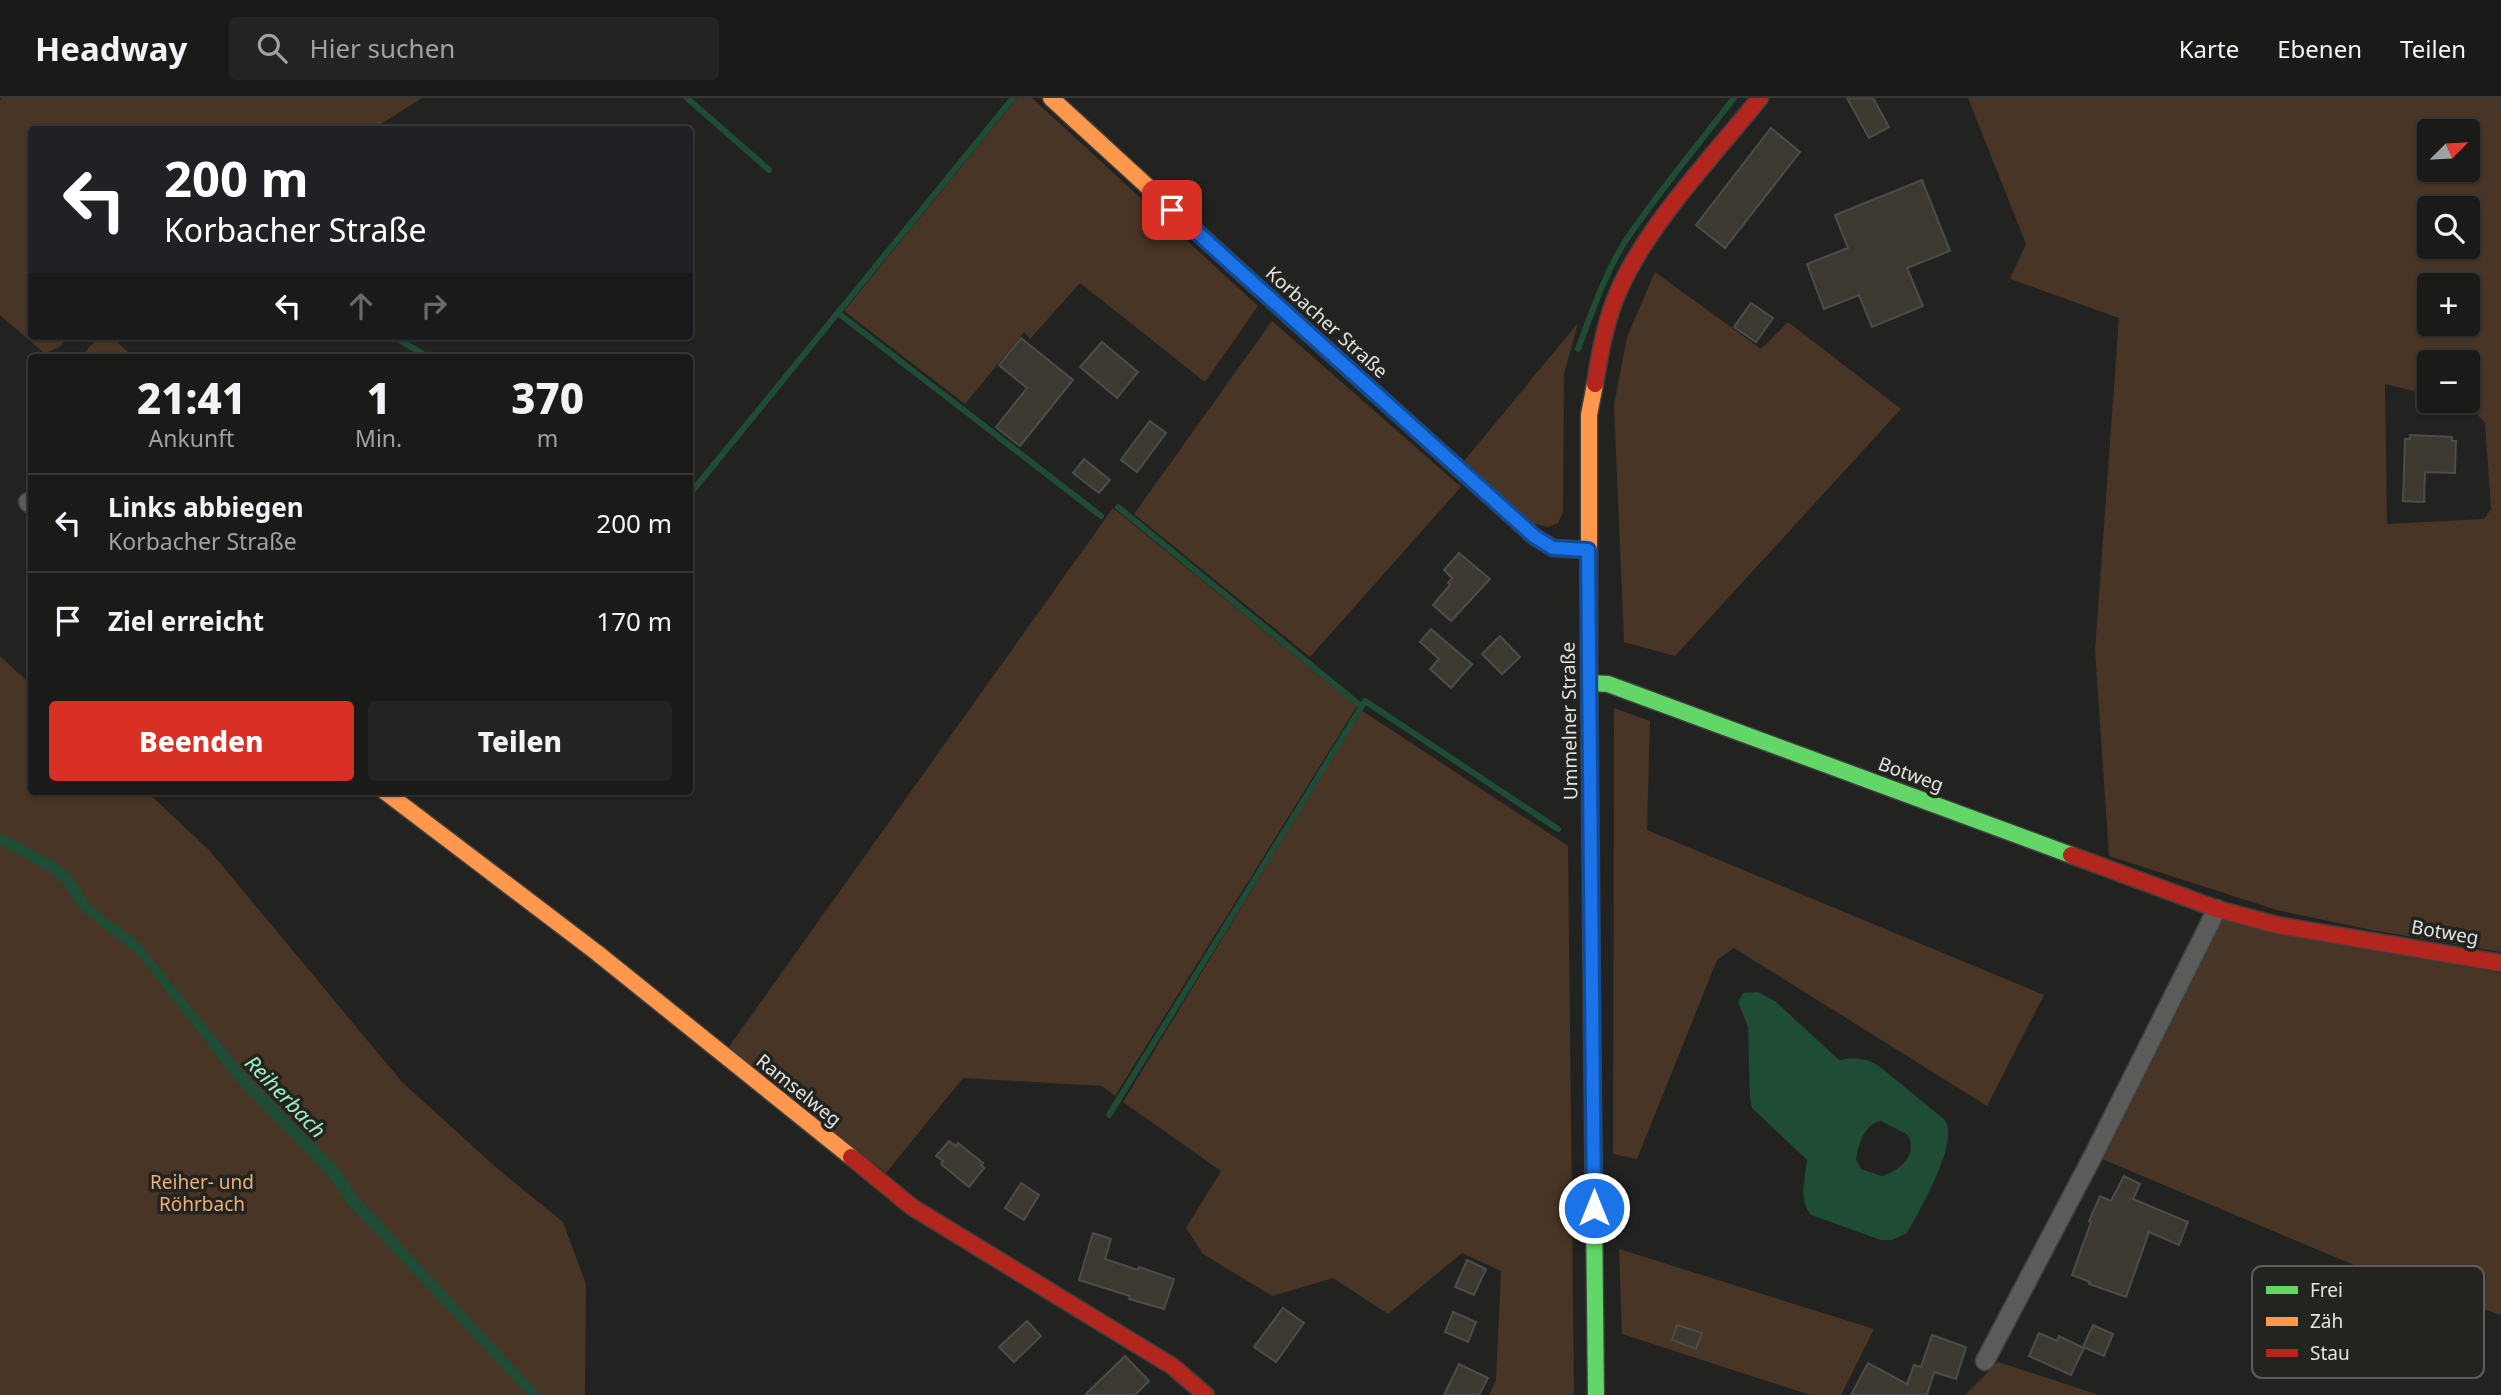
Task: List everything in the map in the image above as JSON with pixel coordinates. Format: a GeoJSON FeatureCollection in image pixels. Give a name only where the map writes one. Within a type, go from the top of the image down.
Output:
{"type":"FeatureCollection","features":[{"type":"Feature","properties":{"kind":"street","name":"Korbacher Straße"},"geometry":{"type":"LineString","coordinates":[[1051,98],[1273,303],[1535,537],[1553,548],[1588,550]]}},
{"type":"Feature","properties":{"kind":"street","name":"Ummelner Straße"},"geometry":{"type":"LineString","coordinates":[[1596,1395],[1589,415],[1601,347],[1619,290],[1660,222],[1760,98]]}},
{"type":"Feature","properties":{"kind":"street","name":"Botweg"},"geometry":{"type":"LineString","coordinates":[[1590,683],[1608,684],[2217,909],[2277,925],[2501,963]]}},
{"type":"Feature","properties":{"kind":"street","name":"Ramselweg"},"geometry":{"type":"LineString","coordinates":[[388,795],[596,952],[912,1207],[1172,1366],[1206,1395]]}},
{"type":"Feature","properties":{"kind":"street"},"geometry":{"type":"LineString","coordinates":[[1985,1361],[2095,1154],[2217,909]]}},
{"type":"Feature","properties":{"kind":"green space"},"geometry":{"type":"Polygon","coordinates":[[[422,98],[378,126],[28,126],[28,339],[0,315],[0,100],[422,98]]]}},
{"type":"Feature","properties":{"kind":"green space"},"geometry":{"type":"Polygon","coordinates":[[[1017,98],[1032,98],[1258,306],[1205,382],[1080,283],[1030,339],[1024,332],[965,404],[844,311],[1017,98]]]}},
{"type":"Feature","properties":{"kind":"green space"},"geometry":{"type":"Polygon","coordinates":[[[1968,98],[2501,98],[2501,952],[2372,930],[2277,910],[2109,856],[2095,650],[2119,318],[2010,279],[2026,244],[1968,98]],[[2417,350],[2417,392],[2385,384],[2387,524],[2484,519],[2491,509],[2485,423],[2476,413],[2480,413],[2480,350],[2417,350]]]}},
{"type":"Feature","properties":{"kind":"green space"},"geometry":{"type":"Polygon","coordinates":[[[1655,272],[1761,349],[1788,322],[1901,409],[1675,656],[1624,642],[1614,405],[1627,337],[1655,272]]]}},
{"type":"Feature","properties":{"kind":"green space"},"geometry":{"type":"Polygon","coordinates":[[[1272,321],[1461,487],[1310,657],[1134,514],[1272,321]]]}},
{"type":"Feature","properties":{"kind":"green space"},"geometry":{"type":"Polygon","coordinates":[[[1578,323],[1564,374],[1563,512],[1558,523],[1548,527],[1533,523],[1464,461],[1578,323]]]}},
{"type":"Feature","properties":{"kind":"green space"},"geometry":{"type":"Polygon","coordinates":[[[29,340],[66,340],[58,348],[44,353],[29,340]]]}},
{"type":"Feature","properties":{"kind":"green space"},"geometry":{"type":"Polygon","coordinates":[[[96,340],[115,340],[130,354],[84,354],[96,340]]]}},
{"type":"Feature","properties":{"kind":"green space"},"geometry":{"type":"Polygon","coordinates":[[[1113,508],[1357,706],[1115,1096],[1102,1086],[963,1078],[886,1173],[728,1048],[1113,508]]]}},
{"type":"Feature","properties":{"kind":"green space","name":"Reiher- und Röhrbach"},"geometry":{"type":"Polygon","coordinates":[[[0,656],[28,682],[28,795],[150,795],[210,851],[402,1082],[499,1170],[563,1222],[586,1284],[585,1395],[0,1395],[0,656]]]}},
{"type":"Feature","properties":{"kind":"green space"},"geometry":{"type":"Polygon","coordinates":[[[1614,708],[1650,721],[1647,830],[2044,995],[1987,1106],[1734,948],[1717,960],[1637,1159],[1613,1154],[1614,708]]]}},
{"type":"Feature","properties":{"kind":"green space"},"geometry":{"type":"Polygon","coordinates":[[[1361,710],[1568,846],[1574,1395],[1489,1395],[1496,1380],[1501,1271],[1462,1253],[1388,1314],[1333,1278],[1272,1296],[1203,1254],[1186,1228],[1221,1171],[1123,1102],[1361,710]]]}},
{"type":"Feature","properties":{"kind":"green space"},"geometry":{"type":"Polygon","coordinates":[[[2220,920],[2501,973],[2501,1315],[2484,1309],[2484,1266],[2357,1266],[2102,1159],[2220,920]]]}},
{"type":"Feature","properties":{"kind":"green space"},"geometry":{"type":"Polygon","coordinates":[[[1619,1249],[1874,1329],[1841,1395],[1810,1395],[1622,1334],[1619,1249]]]}},
{"type":"Feature","properties":{"kind":"green space"},"geometry":{"type":"Polygon","coordinates":[[[1998,1362],[2099,1395],[1965,1395],[1998,1362]]]}},
{"type":"Feature","properties":{"kind":"shaded area"},"geometry":{"type":"Polygon","coordinates":[[[0,833],[53,861],[71,874],[89,903],[135,938],[247,1076],[338,1167],[357,1196],[541,1395],[528,1395],[347,1203],[327,1174],[238,1083],[139,956],[81,910],[63,883],[47,870],[0,845],[0,833]]]}},
{"type":"Feature","properties":{"kind":"shaded area"},"geometry":{"type":"Polygon","coordinates":[[[1758,992],[1775,1001],[1839,1060],[1860,1059],[1879,1066],[1945,1120],[1948,1130],[1943,1160],[1907,1233],[1892,1240],[1881,1240],[1811,1215],[1803,1196],[1807,1160],[1752,1108],[1748,1027],[1738,1002],[1743,993],[1758,992]],[[1881,1121],[1870,1126],[1863,1135],[1857,1153],[1856,1159],[1861,1169],[1882,1176],[1901,1166],[1911,1149],[1908,1135],[1881,1121]]]}},
{"type":"Feature","properties":{"kind":"building"},"geometry":{"type":"Polygon","coordinates":[[[1847,98],[1873,98],[1889,127],[1869,138],[1847,98]]]}},
{"type":"Feature","properties":{"kind":"building"},"geometry":{"type":"Polygon","coordinates":[[[1771,128],[1800,152],[1725,248],[1696,225],[1771,128]]]}},
{"type":"Feature","properties":{"kind":"building"},"geometry":{"type":"Polygon","coordinates":[[[1922,180],[1950,251],[1907,268],[1923,306],[1872,327],[1859,295],[1824,309],[1807,264],[1848,248],[1835,215],[1922,180]]]}},
{"type":"Feature","properties":{"kind":"building"},"geometry":{"type":"Polygon","coordinates":[[[1751,303],[1773,318],[1756,342],[1734,327],[1751,303]]]}},
{"type":"Feature","properties":{"kind":"building"},"geometry":{"type":"Polygon","coordinates":[[[1021,338],[1073,380],[1020,446],[996,427],[1027,388],[999,365],[1021,338]]]}},
{"type":"Feature","properties":{"kind":"building"},"geometry":{"type":"Polygon","coordinates":[[[1102,342],[1138,372],[1117,398],[1080,367],[1102,342]]]}},
{"type":"Feature","properties":{"kind":"building"},"geometry":{"type":"Polygon","coordinates":[[[1150,421],[1166,433],[1137,472],[1121,460],[1150,421]]]}},
{"type":"Feature","properties":{"kind":"building"},"geometry":{"type":"Polygon","coordinates":[[[2410,435],[2452,437],[2452,441],[2456,441],[2455,473],[2425,472],[2424,502],[2403,501],[2405,439],[2410,439],[2410,435]]]}},
{"type":"Feature","properties":{"kind":"building"},"geometry":{"type":"Polygon","coordinates":[[[1084,459],[1110,480],[1099,493],[1073,473],[1084,459]]]}},
{"type":"Feature","properties":{"kind":"building"},"geometry":{"type":"Polygon","coordinates":[[[1459,553],[1490,579],[1451,621],[1433,605],[1450,585],[1448,583],[1452,578],[1444,570],[1459,553]]]}},
{"type":"Feature","properties":{"kind":"building"},"geometry":{"type":"Polygon","coordinates":[[[1431,629],[1472,664],[1451,688],[1430,669],[1439,659],[1420,642],[1431,629]]]}},
{"type":"Feature","properties":{"kind":"building"},"geometry":{"type":"Polygon","coordinates":[[[1500,636],[1520,657],[1502,674],[1482,654],[1500,636]]]}},
{"type":"Feature","properties":{"kind":"building"},"geometry":{"type":"Polygon","coordinates":[[[949,1141],[956,1146],[958,1143],[983,1163],[981,1165],[984,1168],[969,1187],[941,1164],[943,1161],[936,1156],[949,1141]]]}},
{"type":"Feature","properties":{"kind":"building"},"geometry":{"type":"Polygon","coordinates":[[[2124,1176],[2140,1184],[2133,1199],[2188,1222],[2179,1245],[2149,1232],[2126,1297],[2072,1275],[2100,1196],[2111,1201],[2124,1176]]]}},
{"type":"Feature","properties":{"kind":"building"},"geometry":{"type":"Polygon","coordinates":[[[1021,1183],[1039,1195],[1024,1220],[1005,1208],[1021,1183]]]}},
{"type":"Feature","properties":{"kind":"building"},"geometry":{"type":"Polygon","coordinates":[[[1093,1233],[1111,1239],[1105,1259],[1174,1279],[1164,1309],[1079,1280],[1093,1233]]]}},
{"type":"Feature","properties":{"kind":"building"},"geometry":{"type":"Polygon","coordinates":[[[1467,1260],[1486,1269],[1474,1295],[1455,1287],[1467,1260]]]}},
{"type":"Feature","properties":{"kind":"building"},"geometry":{"type":"Polygon","coordinates":[[[1283,1308],[1304,1323],[1276,1362],[1254,1347],[1283,1308]]]}},
{"type":"Feature","properties":{"kind":"building"},"geometry":{"type":"Polygon","coordinates":[[[1453,1312],[1476,1322],[1468,1342],[1445,1332],[1453,1312]]]}},
{"type":"Feature","properties":{"kind":"building"},"geometry":{"type":"Polygon","coordinates":[[[1027,1321],[1041,1336],[1014,1362],[999,1347],[1027,1321]]]}},
{"type":"Feature","properties":{"kind":"building"},"geometry":{"type":"Polygon","coordinates":[[[1677,1325],[1702,1333],[1696,1349],[1672,1340],[1677,1325]]]}},
{"type":"Feature","properties":{"kind":"building"},"geometry":{"type":"Polygon","coordinates":[[[2093,1325],[2113,1334],[2104,1356],[2083,1347],[2093,1325]]]}},
{"type":"Feature","properties":{"kind":"building"},"geometry":{"type":"Polygon","coordinates":[[[2039,1333],[2057,1341],[2059,1336],[2084,1348],[2071,1375],[2029,1356],[2039,1333]]]}},
{"type":"Feature","properties":{"kind":"building"},"geometry":{"type":"Polygon","coordinates":[[[1932,1335],[1966,1347],[1956,1379],[1934,1372],[1927,1395],[1851,1395],[1868,1363],[1907,1384],[1914,1365],[1921,1367],[1932,1335]]]}},
{"type":"Feature","properties":{"kind":"building"},"geometry":{"type":"Polygon","coordinates":[[[1125,1356],[1149,1381],[1135,1395],[1085,1395],[1125,1356]]]}},
{"type":"Feature","properties":{"kind":"building"},"geometry":{"type":"Polygon","coordinates":[[[1459,1364],[1488,1378],[1479,1395],[1444,1395],[1459,1364]]]}},
{"type":"Feature","properties":{"kind":"waterway"},"geometry":{"type":"LineString","coordinates":[[687,98],[769,170]]}},
{"type":"Feature","properties":{"kind":"waterway"},"geometry":{"type":"LineString","coordinates":[[693,490],[1013,98]]}},
{"type":"Feature","properties":{"kind":"waterway"},"geometry":{"type":"LineString","coordinates":[[1578,349],[1605,279],[1626,240],[1734,98]]}},
{"type":"Feature","properties":{"kind":"waterway"},"geometry":{"type":"LineString","coordinates":[[838,313],[1101,516]]}},
{"type":"Feature","properties":{"kind":"waterway"},"geometry":{"type":"LineString","coordinates":[[400,340],[423,354]]}},
{"type":"Feature","properties":{"kind":"waterway"},"geometry":{"type":"LineString","coordinates":[[1118,507],[1361,706]]}},
{"type":"Feature","properties":{"kind":"waterway"},"geometry":{"type":"LineString","coordinates":[[1109,1115],[1365,701],[1558,829]]}},
{"type":"Feature","properties":{"kind":"traffic: fast"},"geometry":{"type":"LineString","coordinates":[[1590,683],[1608,684],[2071,855]]}},
{"type":"Feature","properties":{"kind":"traffic: fast"},"geometry":{"type":"LineString","coordinates":[[1592,1023],[1596,1395]]}},
{"type":"Feature","properties":{"kind":"traffic: slow"},"geometry":{"type":"LineString","coordinates":[[1051,98],[1255,285]]}},
{"type":"Feature","properties":{"kind":"traffic: slow"},"geometry":{"type":"LineString","coordinates":[[1589,662],[1589,415],[1595,384]]}},
{"type":"Feature","properties":{"kind":"traffic: slow"},"geometry":{"type":"LineString","coordinates":[[389,795],[596,952],[851,1157]]}},
{"type":"Feature","properties":{"kind":"traffic: jam"},"geometry":{"type":"LineString","coordinates":[[1595,384],[1610,312],[1631,265],[1664,215],[1760,98]]}},
{"type":"Feature","properties":{"kind":"traffic: jam"},"geometry":{"type":"LineString","coordinates":[[1255,285],[1535,537],[1553,548],[1588,550]]}},
{"type":"Feature","properties":{"kind":"traffic: jam"},"geometry":{"type":"LineString","coordinates":[[1589,662],[1592,1023]]}},
{"type":"Feature","properties":{"kind":"traffic: jam"},"geometry":{"type":"LineString","coordinates":[[2071,855],[2217,909],[2277,925],[2501,963]]}},
{"type":"Feature","properties":{"kind":"traffic: jam"},"geometry":{"type":"LineString","coordinates":[[851,1157],[912,1207],[1172,1366],[1206,1395]]}},
{"type":"Feature","properties":{"kind":"route"},"geometry":{"type":"LineString","coordinates":[[1172,210],[1535,537],[1553,548],[1588,550],[1594,1208]]}},
{"type":"Feature","properties":{"kind":"water label","name":"Reiherbach"},"geometry":{"type":"Point","coordinates":[285,1097]}}]}
